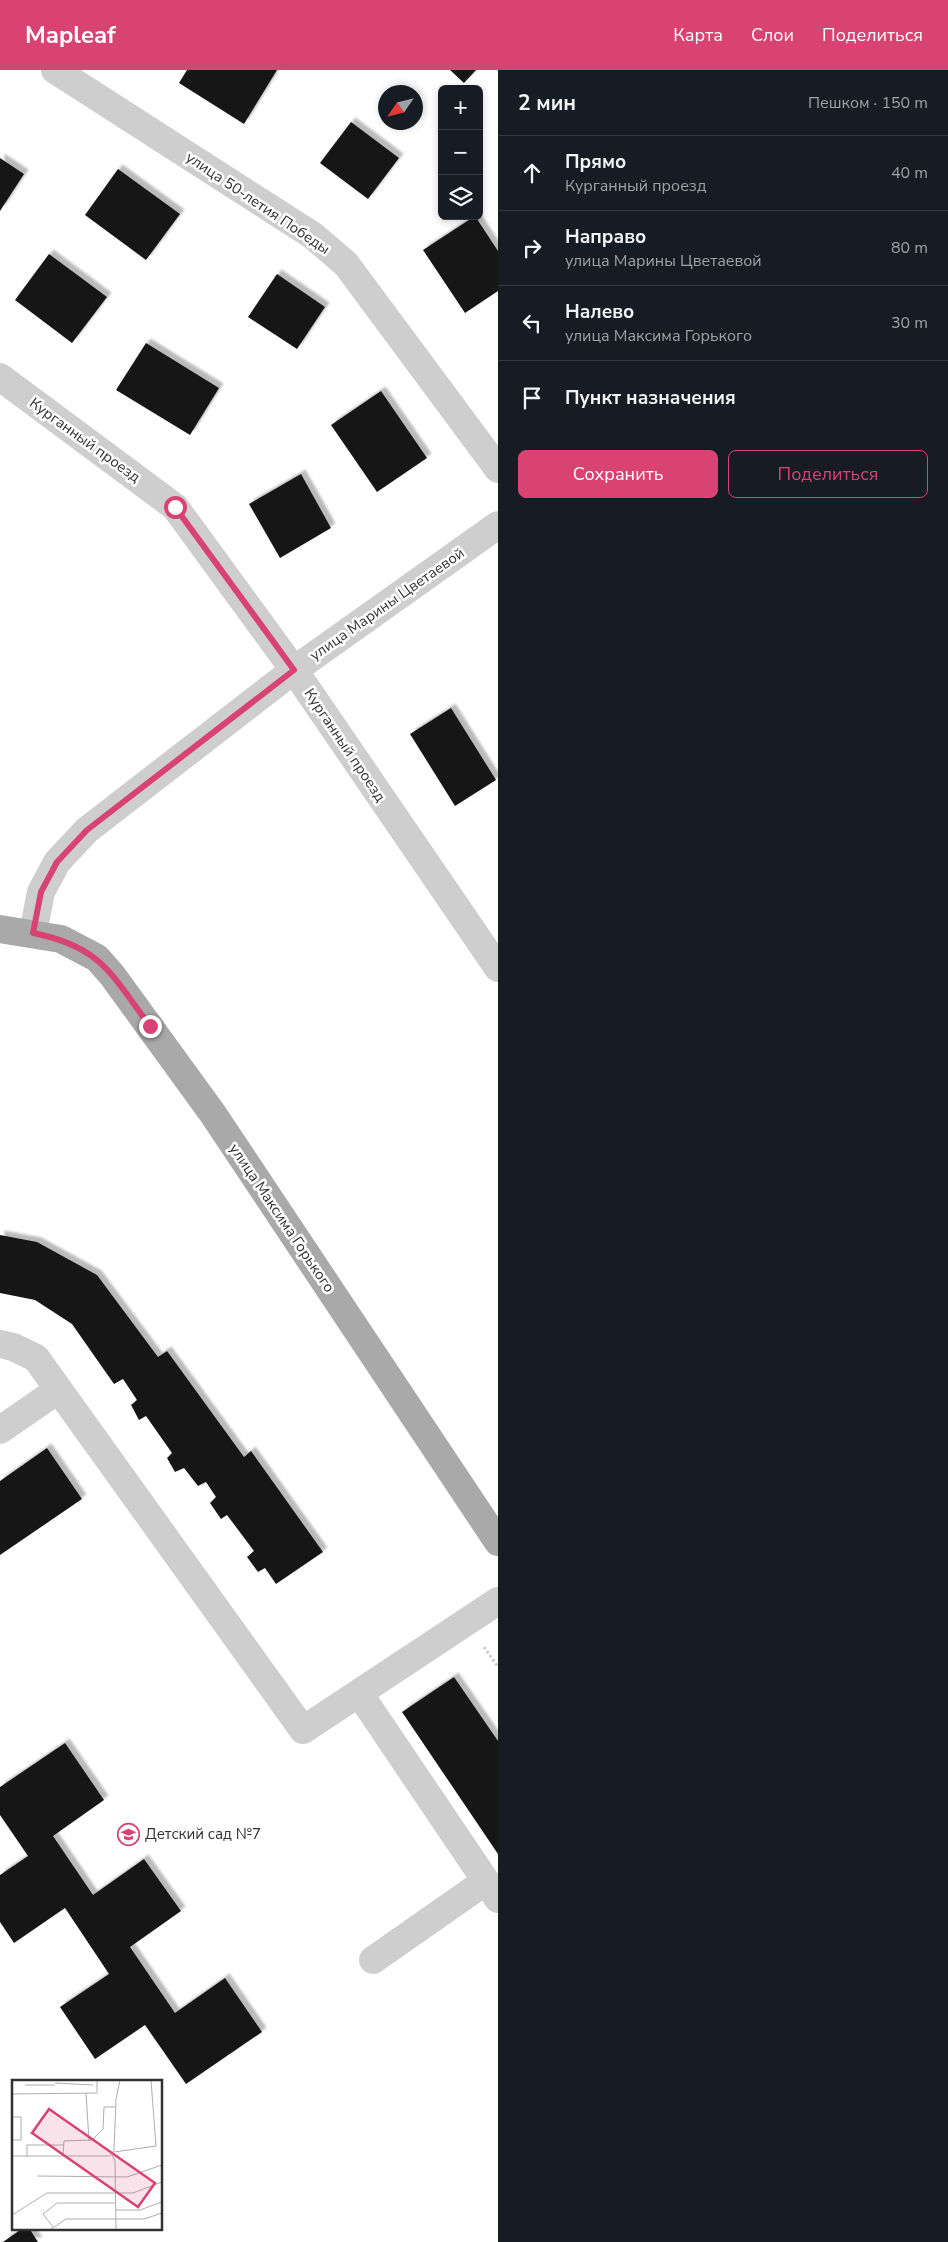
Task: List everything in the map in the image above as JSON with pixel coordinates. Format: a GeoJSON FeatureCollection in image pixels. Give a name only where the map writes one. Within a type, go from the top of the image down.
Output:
{"type":"FeatureCollection","features":[{"type":"Feature","properties":{"kind":"main road","name":"улица Максима Горького"},"geometry":{"type":"LineString","coordinates":[[0,929],[61,938],[97,958],[112,975],[213,1114],[498,1542]]}},
{"type":"Feature","properties":{"kind":"street","name":"улица 50-летия Победы"},"geometry":{"type":"LineString","coordinates":[[55,70],[312,235],[346,264],[498,469]]}},
{"type":"Feature","properties":{"kind":"street","name":"Курганный проезд"},"geometry":{"type":"LineString","coordinates":[[0,378],[175,507],[294,670],[498,968]]}},
{"type":"Feature","properties":{"kind":"street","name":"улица Марины Цветаевой"},"geometry":{"type":"LineString","coordinates":[[33,933],[41,892],[57,862],[87,830],[294,670],[498,526]]}},
{"type":"Feature","properties":{"kind":"street"},"geometry":{"type":"LineString","coordinates":[[0,1344],[13,1346],[36,1358],[303,1730],[498,1601]]}},
{"type":"Feature","properties":{"kind":"street"},"geometry":{"type":"LineString","coordinates":[[0,1430],[58,1390]]}},
{"type":"Feature","properties":{"kind":"street"},"geometry":{"type":"LineString","coordinates":[[359,1693],[492,1890],[373,1960]]}},
{"type":"Feature","properties":{"kind":"building"},"geometry":{"type":"Polygon","coordinates":[[[187,70],[277,70],[244,124],[179,83],[187,70]]]}},
{"type":"Feature","properties":{"kind":"building"},"geometry":{"type":"Polygon","coordinates":[[[450,70],[476,70],[464,83],[450,70]]]}},
{"type":"Feature","properties":{"kind":"building"},"geometry":{"type":"Polygon","coordinates":[[[351,122],[399,158],[368,199],[320,163],[351,122]]]}},
{"type":"Feature","properties":{"kind":"building"},"geometry":{"type":"Polygon","coordinates":[[[0,158],[24,174],[0,211],[0,158]]]}},
{"type":"Feature","properties":{"kind":"building"},"geometry":{"type":"Polygon","coordinates":[[[118,169],[180,214],[146,260],[85,215],[118,169]]]}},
{"type":"Feature","properties":{"kind":"building"},"geometry":{"type":"Polygon","coordinates":[[[469,220],[478,220],[498,251],[498,291],[465,313],[423,250],[469,220]]]}},
{"type":"Feature","properties":{"kind":"building"},"geometry":{"type":"Polygon","coordinates":[[[49,254],[107,297],[72,343],[15,300],[49,254]]]}},
{"type":"Feature","properties":{"kind":"building"},"geometry":{"type":"Polygon","coordinates":[[[277,274],[325,307],[297,349],[248,317],[277,274]]]}},
{"type":"Feature","properties":{"kind":"building"},"geometry":{"type":"Polygon","coordinates":[[[146,343],[219,388],[190,435],[116,390],[146,343]]]}},
{"type":"Feature","properties":{"kind":"building"},"geometry":{"type":"Polygon","coordinates":[[[381,391],[427,458],[377,492],[331,425],[381,391]]]}},
{"type":"Feature","properties":{"kind":"building"},"geometry":{"type":"Polygon","coordinates":[[[301,474],[331,528],[280,558],[249,504],[301,474]]]}},
{"type":"Feature","properties":{"kind":"building"},"geometry":{"type":"Polygon","coordinates":[[[451,708],[496,780],[455,806],[410,734],[451,708]]]}},
{"type":"Feature","properties":{"kind":"building"},"geometry":{"type":"Polygon","coordinates":[[[0,1235],[37,1242],[97,1275],[158,1357],[167,1351],[244,1457],[251,1451],[323,1552],[276,1584],[265,1568],[258,1572],[247,1557],[254,1551],[227,1515],[221,1519],[210,1503],[216,1497],[206,1482],[198,1486],[184,1468],[175,1472],[167,1458],[172,1453],[146,1416],[139,1420],[131,1405],[137,1400],[123,1379],[114,1384],[72,1324],[35,1300],[0,1293],[0,1235]]]}},
{"type":"Feature","properties":{"kind":"building"},"geometry":{"type":"Polygon","coordinates":[[[47,1448],[82,1499],[0,1555],[0,1481],[47,1448]]]}},
{"type":"Feature","properties":{"kind":"building"},"geometry":{"type":"Polygon","coordinates":[[[454,1677],[498,1741],[498,1854],[402,1712],[454,1677]]]}},
{"type":"Feature","properties":{"kind":"building"},"geometry":{"type":"Polygon","coordinates":[[[65,1743],[104,1800],[53,1836],[93,1895],[144,1859],[181,1911],[130,1947],[175,2013],[225,1978],[262,2032],[186,2084],[145,2025],[95,2059],[60,2007],[109,1974],[65,1908],[14,1943],[0,1922],[0,1875],[28,1856],[0,1815],[0,1787],[65,1743]]]}},
{"type":"Feature","properties":{"kind":"building"},"geometry":{"type":"Polygon","coordinates":[[[20,2230],[30,2230],[38,2242],[3,2242],[20,2230]]]}},
{"type":"Feature","properties":{"kind":"place","name":"Детский сад №7"},"geometry":{"type":"Point","coordinates":[129,1834]}},
{"type":"Feature","properties":{"kind":"route"},"geometry":{"type":"LineString","coordinates":[[150,1026],[97,958],[61,938],[33,933],[41,892],[57,862],[87,830],[294,670],[175,507]]}}]}
